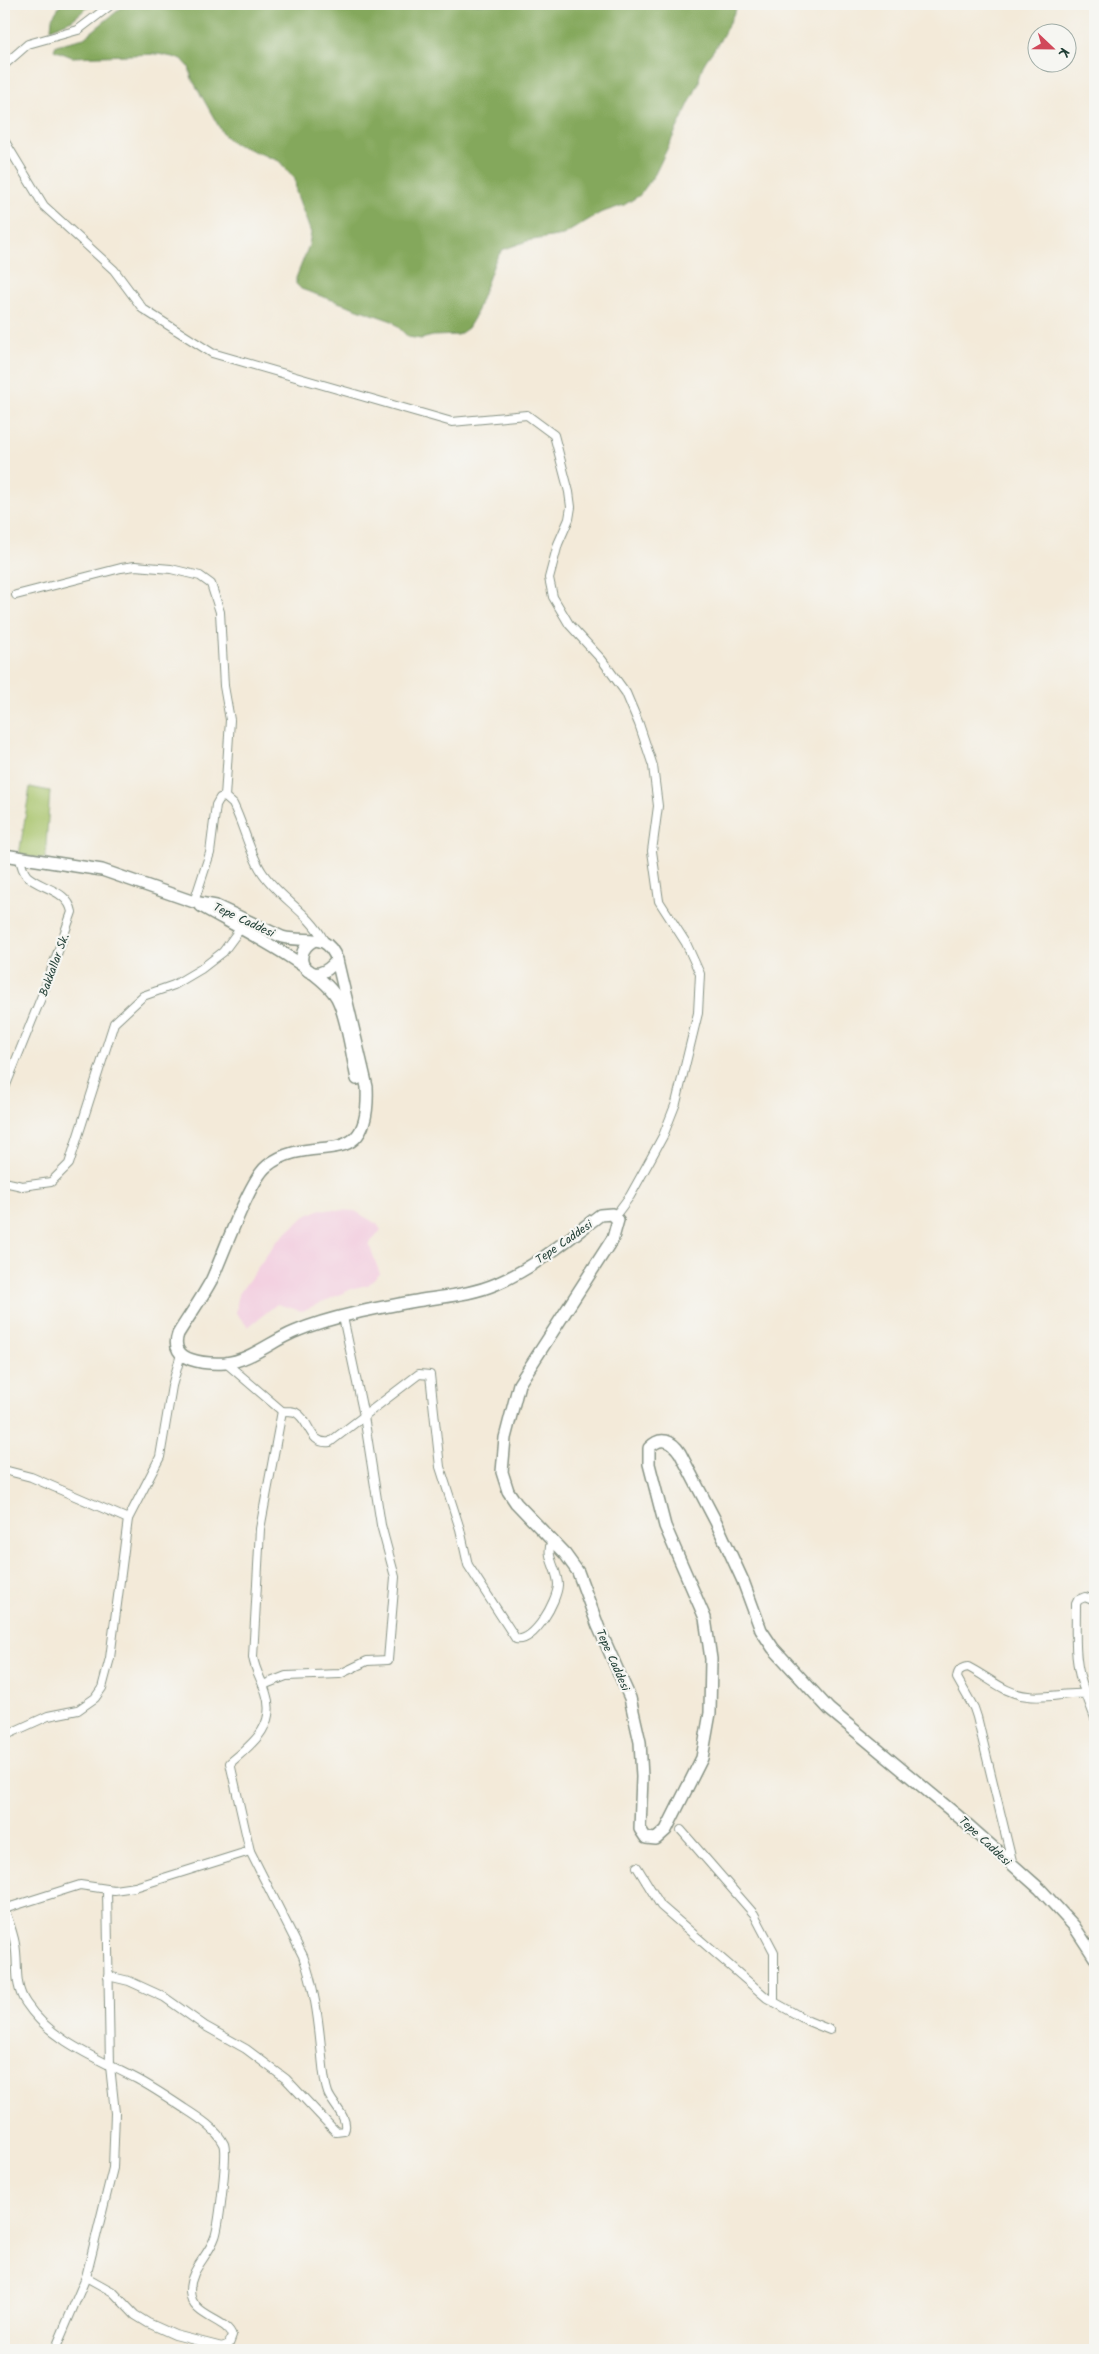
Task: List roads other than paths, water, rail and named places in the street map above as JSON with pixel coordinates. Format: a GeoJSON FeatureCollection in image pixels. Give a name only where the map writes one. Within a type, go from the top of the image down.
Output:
{"type":"FeatureCollection","features":[{"type":"Feature","properties":{"kind":"street"},"geometry":{"type":"LineString","coordinates":[[4,65],[28,44],[78,30],[112,4]]}},
{"type":"Feature","properties":{"kind":"street"},"geometry":{"type":"LineString","coordinates":[[4,140],[44,206],[114,270],[143,308],[212,353],[452,422],[527,415],[554,435],[569,492],[571,507],[549,578],[553,597],[569,624],[602,660],[626,693],[653,766],[658,806],[652,851],[659,901],[686,943],[700,974],[698,1013],[676,1103],[663,1136],[630,1196],[615,1216]]}},
{"type":"Feature","properties":{"kind":"street"},"geometry":{"type":"LineString","coordinates":[[16,595],[102,572],[136,566],[171,569],[207,579],[214,591],[220,612],[222,662],[230,720],[225,797]]}},
{"type":"Feature","properties":{"kind":"street"},"geometry":{"type":"LineString","coordinates":[[194,902],[210,853],[216,805],[220,798],[225,797]]}},
{"type":"Feature","properties":{"kind":"street"},"geometry":{"type":"LineString","coordinates":[[225,797],[233,804],[262,872],[274,887],[317,928],[318,941]]}},
{"type":"Feature","properties":{"kind":"street","name":"Tepe Caddesi"},"geometry":{"type":"LineString","coordinates":[[4,855],[102,870],[194,902],[216,906],[282,937],[318,941]]}},
{"type":"Feature","properties":{"kind":"street","name":"Bakkallar Sk."},"geometry":{"type":"LineString","coordinates":[[4,1090],[45,988],[72,912],[71,906],[62,896],[28,876],[23,870],[20,858]]}},
{"type":"Feature","properties":{"kind":"street","name":"Tepe Caddesi"},"geometry":{"type":"LineString","coordinates":[[194,902],[240,928],[310,972],[327,986],[340,1004],[365,1113]]}},
{"type":"Feature","properties":{"kind":"street"},"geometry":{"type":"LineString","coordinates":[[4,1182],[22,1186],[51,1182],[69,1164],[92,1099],[114,1023],[143,996],[174,985],[201,969],[224,952],[240,928]]}},
{"type":"Feature","properties":{"kind":"street"},"geometry":{"type":"LineString","coordinates":[[4,1736],[48,1716],[78,1710],[95,1698],[102,1688],[110,1658],[128,1519],[160,1457],[172,1386],[181,1354],[175,1342],[210,1282],[254,1185],[264,1168],[284,1155],[296,1151],[335,1148],[348,1144],[361,1131],[365,1113],[366,1087],[337,960],[333,948],[318,941],[308,944],[302,954],[303,964],[310,972],[321,974],[326,972],[337,960]]}},
{"type":"Feature","properties":{"kind":"street","name":"Tepe Caddesi"},"geometry":{"type":"LineString","coordinates":[[181,1354],[199,1362],[226,1363],[250,1354],[296,1331],[343,1317],[488,1287],[541,1259],[600,1216],[608,1214],[615,1216],[618,1225],[612,1238],[526,1369],[519,1384],[509,1418],[503,1459],[504,1480],[516,1503],[578,1572],[598,1626],[630,1698],[637,1726],[641,1760],[640,1829],[646,1838],[656,1839],[662,1836],[680,1805],[702,1758],[710,1713],[712,1659],[705,1618],[673,1548],[649,1464],[649,1448],[658,1440],[664,1440],[675,1445],[680,1453],[716,1522],[743,1581],[761,1630],[773,1648],[829,1709],[952,1810],[1059,1908],[1095,1958]]}},
{"type":"Feature","properties":{"kind":"street"},"geometry":{"type":"LineString","coordinates":[[263,1685],[286,1676],[340,1674],[367,1661],[388,1660],[395,1577],[381,1526],[364,1416],[343,1317]]}},
{"type":"Feature","properties":{"kind":"street"},"geometry":{"type":"LineString","coordinates":[[226,1363],[282,1411],[295,1412],[306,1424],[314,1438],[323,1443],[330,1442],[419,1374],[430,1375],[440,1467],[460,1529],[468,1564],[516,1639],[525,1639],[534,1632],[557,1592],[558,1580],[549,1552],[552,1541]]}},
{"type":"Feature","properties":{"kind":"street"},"geometry":{"type":"LineString","coordinates":[[108,1976],[129,1981],[164,1997],[205,2026],[246,2049],[286,2079],[336,2132],[344,2131],[346,2128],[344,2120],[328,2093],[314,1991],[309,1973],[303,1956],[250,1851],[230,1763],[259,1738],[265,1729],[269,1707],[263,1685],[256,1674],[254,1657],[262,1512],[282,1411]]}},
{"type":"Feature","properties":{"kind":"street"},"geometry":{"type":"LineString","coordinates":[[4,1470],[31,1477],[128,1519]]}},
{"type":"Feature","properties":{"kind":"street"},"geometry":{"type":"LineString","coordinates":[[1095,1601],[1084,1597],[1078,1600],[1076,1604],[1079,1678],[1095,1718]]}},
{"type":"Feature","properties":{"kind":"street"},"geometry":{"type":"LineString","coordinates":[[1012,1866],[1014,1860],[977,1717],[970,1698],[957,1678],[958,1673],[960,1669],[968,1667],[1008,1691],[1028,1696],[1086,1694]]}},
{"type":"Feature","properties":{"kind":"street"},"geometry":{"type":"LineString","coordinates":[[681,1830],[754,1914],[774,1952],[774,2002]]}},
{"type":"Feature","properties":{"kind":"street"},"geometry":{"type":"LineString","coordinates":[[86,2277],[106,2287],[135,2315],[161,2330],[222,2347],[231,2340],[229,2330],[201,2312],[191,2298],[190,2291],[193,2275],[211,2246],[218,2229],[225,2147],[216,2134],[194,2114],[138,2079],[69,2043],[35,2016],[25,2001],[16,1980],[15,1945],[4,1909],[71,1887],[89,1885],[107,1889],[135,1887],[250,1851]]}},
{"type":"Feature","properties":{"kind":"street"},"geometry":{"type":"LineString","coordinates":[[637,1868],[661,1906],[774,2002],[808,2021],[830,2030]]}},
{"type":"Feature","properties":{"kind":"street"},"geometry":{"type":"LineString","coordinates":[[54,2350],[86,2277],[113,2168],[116,2139],[110,2066],[107,1889]]}}]}
